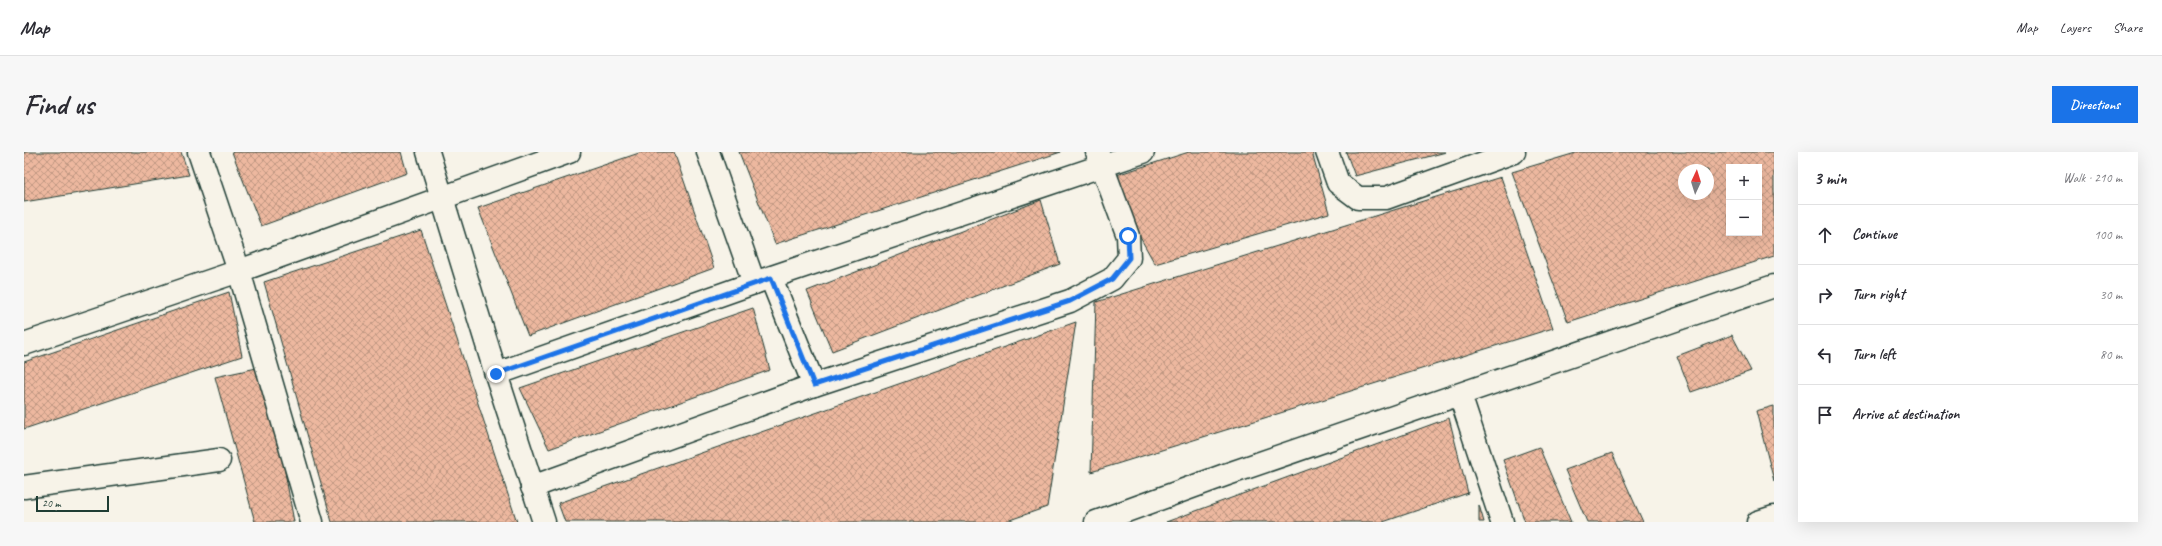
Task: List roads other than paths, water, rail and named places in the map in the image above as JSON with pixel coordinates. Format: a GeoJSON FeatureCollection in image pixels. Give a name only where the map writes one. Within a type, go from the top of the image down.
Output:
{"type":"FeatureCollection","features":[{"type":"Feature","properties":{"kind":"street"},"geometry":{"type":"LineString","coordinates":[[199,152],[238,271],[312,522]]}},
{"type":"Feature","properties":{"kind":"street"},"geometry":{"type":"LineString","coordinates":[[428,152],[496,374],[544,522]]}},
{"type":"Feature","properties":{"kind":"street"},"geometry":{"type":"LineString","coordinates":[[24,344],[238,271],[442,196],[569,152]]}},
{"type":"Feature","properties":{"kind":"street"},"geometry":{"type":"LineString","coordinates":[[708,152],[762,281],[814,385]]}},
{"type":"Feature","properties":{"kind":"street"},"geometry":{"type":"LineString","coordinates":[[496,374],[762,281],[1100,159],[1143,152]]}},
{"type":"Feature","properties":{"kind":"street"},"geometry":{"type":"LineString","coordinates":[[1327,152],[1338,183],[1358,198],[1386,198],[1514,152]]}},
{"type":"Feature","properties":{"kind":"street"},"geometry":{"type":"LineString","coordinates":[[532,487],[814,385],[1070,301],[1112,279],[1129,258],[1128,236],[1100,159]]}},
{"type":"Feature","properties":{"kind":"street"},"geometry":{"type":"LineString","coordinates":[[1096,522],[1225,475],[1774,286]]}},
{"type":"Feature","properties":{"kind":"street"},"geometry":{"type":"LineString","coordinates":[[1460,395],[1502,522]]}},
{"type":"Feature","properties":{"kind":"street"},"geometry":{"type":"LineString","coordinates":[[24,487],[219,460]]}},
{"type":"Feature","properties":{"kind":"street"},"geometry":{"type":"LineString","coordinates":[[1758,522],[1774,517]]}}]}
